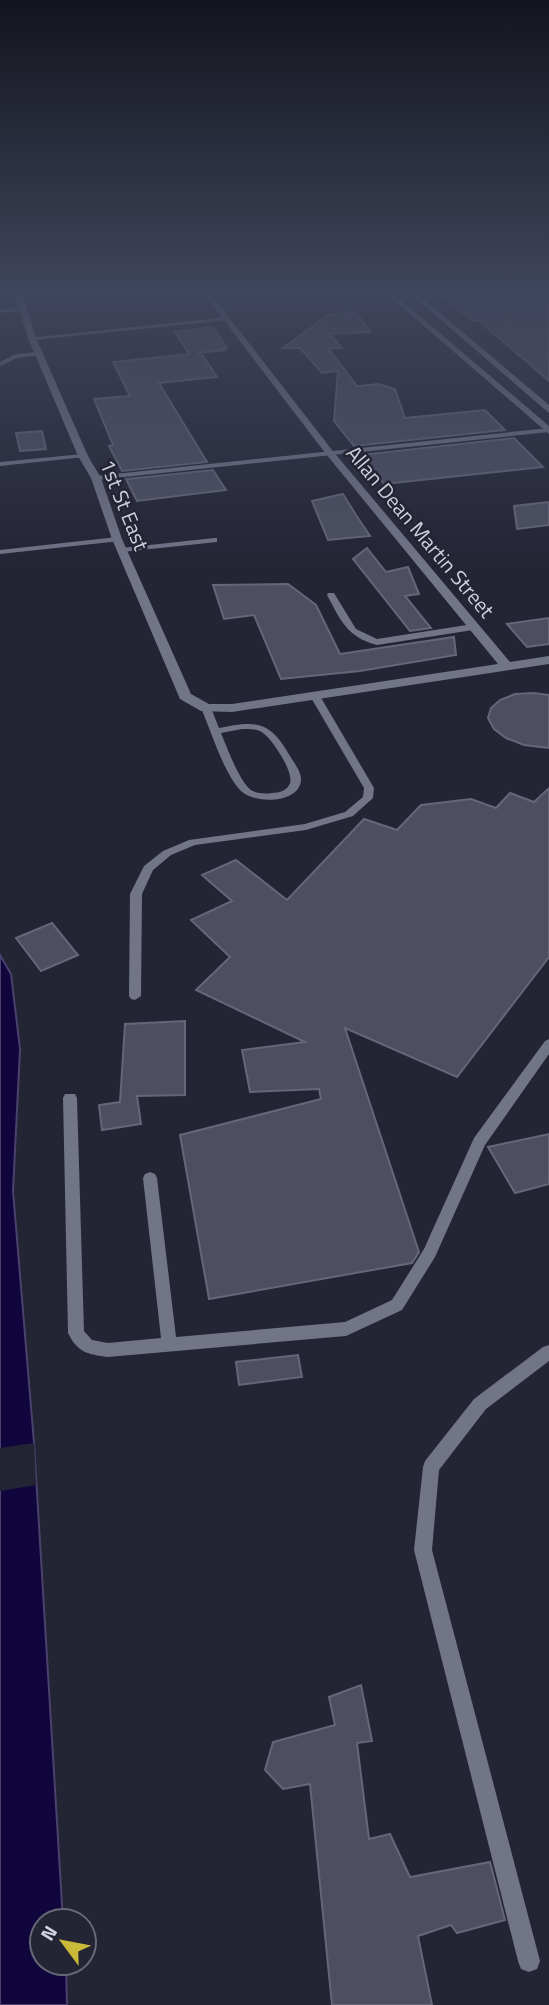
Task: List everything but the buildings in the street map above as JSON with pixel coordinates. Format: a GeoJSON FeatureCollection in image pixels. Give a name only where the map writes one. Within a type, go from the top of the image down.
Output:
{"type":"FeatureCollection","features":[{"type":"Feature","properties":{"kind":"street","name":"1st St East"},"geometry":{"type":"LineString","coordinates":[[51,383],[83,456],[96,478],[117,539],[185,696],[206,708]]}},
{"type":"Feature","properties":{"kind":"street","name":"Allan Dean Martin Street"},"geometry":{"type":"LineString","coordinates":[[276,383],[329,452],[506,666]]}},
{"type":"Feature","properties":{"kind":"street"},"geometry":{"type":"LineString","coordinates":[[494,383],[549,431]]}},
{"type":"Feature","properties":{"kind":"street"},"geometry":{"type":"LineString","coordinates":[[517,383],[549,410]]}},
{"type":"Feature","properties":{"kind":"street"},"geometry":{"type":"LineString","coordinates":[[206,708],[232,708],[549,660]]}},
{"type":"Feature","properties":{"kind":"lane"},"geometry":{"type":"LineString","coordinates":[[96,478],[549,431]]}},
{"type":"Feature","properties":{"kind":"lane"},"geometry":{"type":"LineString","coordinates":[[0,464],[83,456]]}},
{"type":"Feature","properties":{"kind":"lane"},"geometry":{"type":"LineString","coordinates":[[0,552],[117,539]]}},
{"type":"Feature","properties":{"kind":"lane"},"geometry":{"type":"LineString","coordinates":[[122,550],[214,540]]}},
{"type":"Feature","properties":{"kind":"lane"},"geometry":{"type":"LineString","coordinates":[[331,595],[353,633],[363,639],[377,642],[474,627]]}},
{"type":"Feature","properties":{"kind":"lane"},"geometry":{"type":"LineString","coordinates":[[135,996],[136,894],[148,868],[167,853],[193,842],[306,827],[349,814],[368,799],[369,788],[315,696]]}},
{"type":"Feature","properties":{"kind":"lane"},"geometry":{"type":"LineString","coordinates":[[206,708],[216,731],[244,790],[257,797],[274,796],[290,791],[295,785],[296,776],[275,735],[259,727],[240,726],[216,731]]}},
{"type":"Feature","properties":{"kind":"lane"},"geometry":{"type":"LineString","coordinates":[[70,1098],[76,1333],[88,1347],[108,1350],[346,1329],[397,1306],[430,1253],[479,1142],[549,1044]]}},
{"type":"Feature","properties":{"kind":"lane"},"geometry":{"type":"LineString","coordinates":[[150,1178],[169,1344]]}},
{"type":"Feature","properties":{"kind":"lane"},"geometry":{"type":"LineString","coordinates":[[529,1961],[423,1550],[431,1467],[480,1404],[549,1352]]}},
{"type":"Feature","properties":{"kind":"shaded area"},"geometry":{"type":"Polygon","coordinates":[[[0,955],[11,974],[20,1049],[13,1191],[34,1443],[62,1907],[28,1907],[28,1977],[66,1977],[67,2005],[0,2005],[0,955]]]}},
{"type":"Feature","properties":{"kind":"pier"},"geometry":{"type":"Polygon","coordinates":[[[34,1443],[36,1485],[0,1491],[0,1448],[34,1443]]]}}]}
